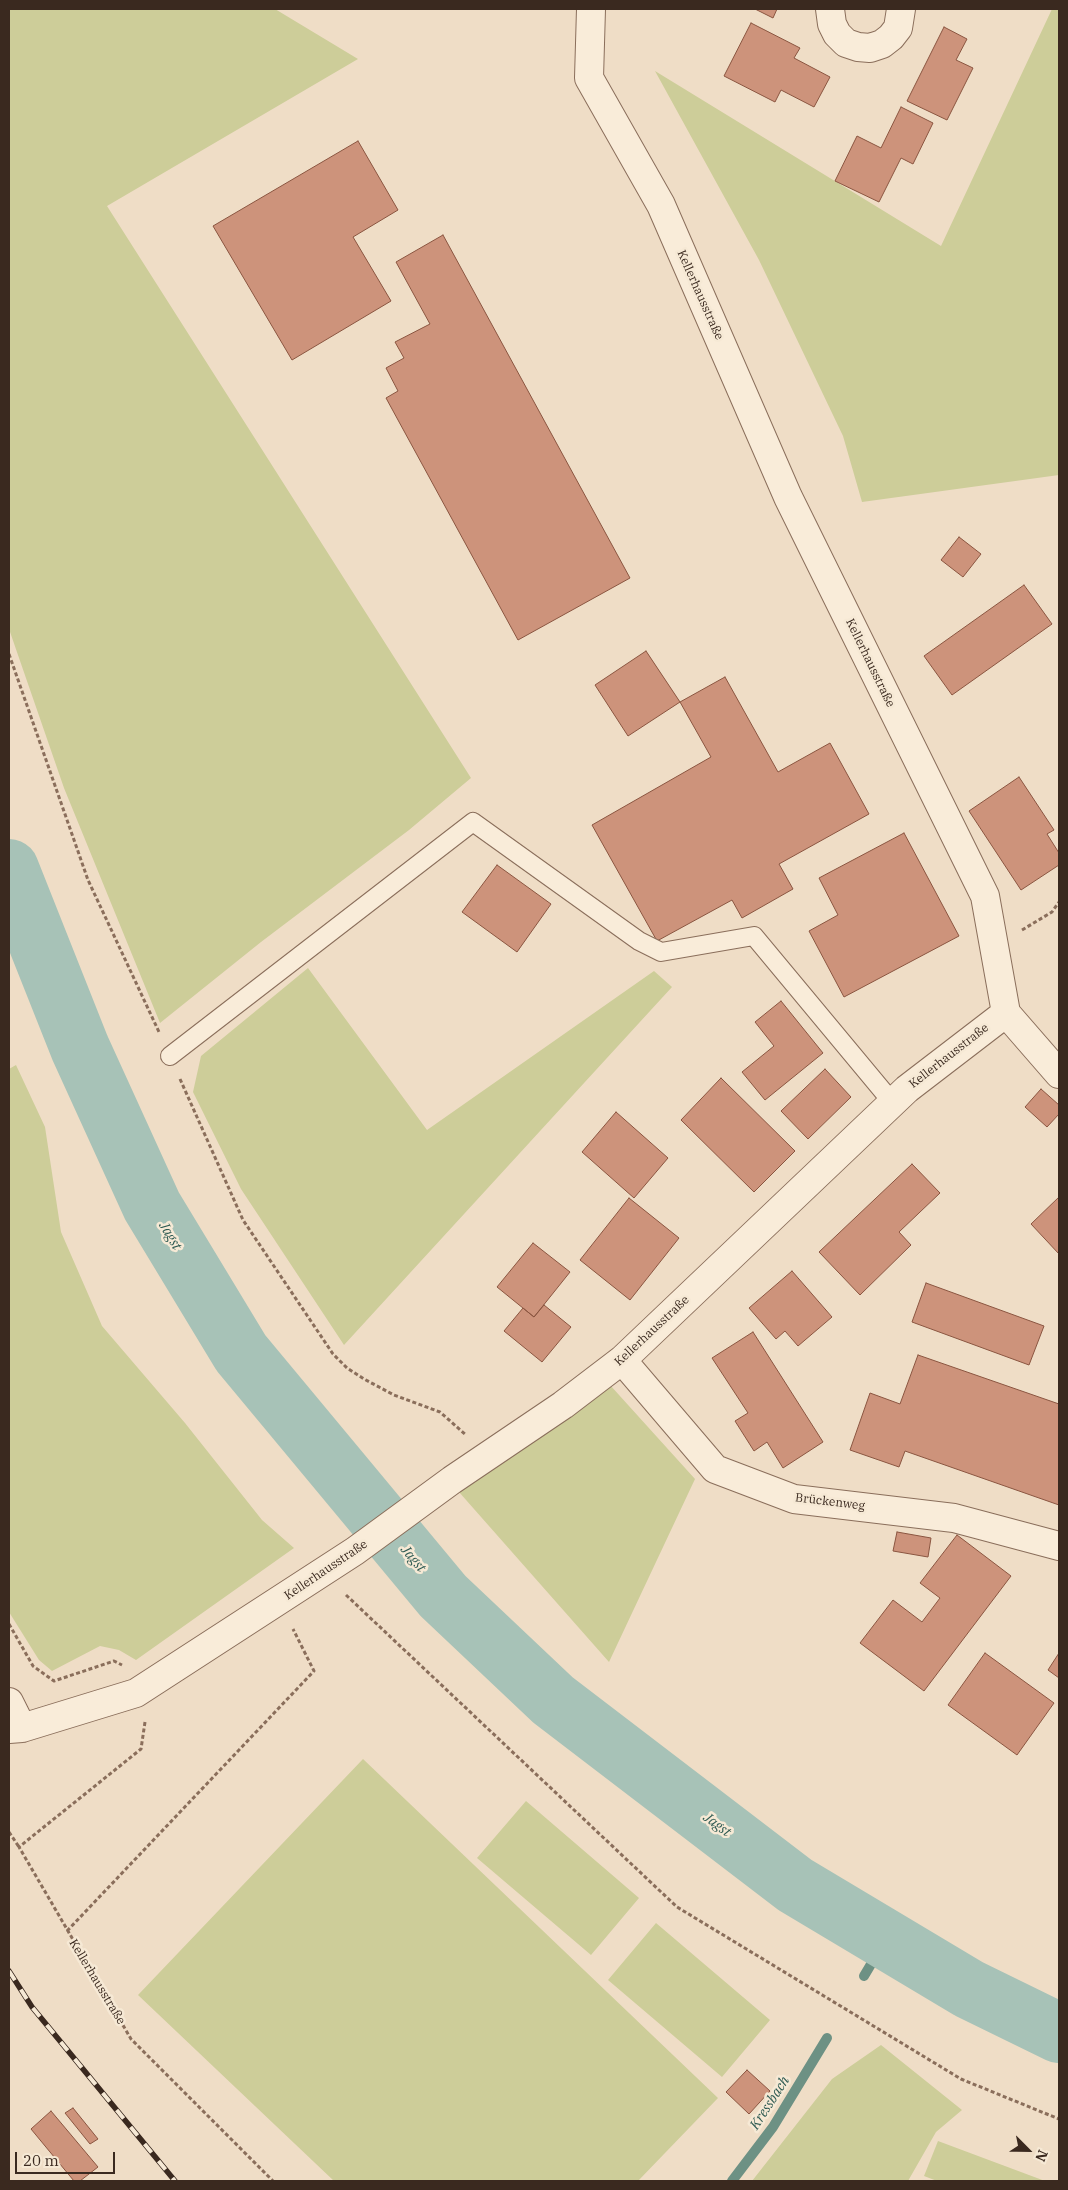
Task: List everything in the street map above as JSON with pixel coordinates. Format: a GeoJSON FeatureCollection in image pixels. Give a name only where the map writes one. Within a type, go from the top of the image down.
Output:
{"type":"FeatureCollection","features":[{"type":"Feature","properties":{"kind":"street","name":"Kellerhausstraße"},"geometry":{"type":"LineString","coordinates":[[16,1728],[136,1693],[355,1551],[489,1454],[563,1405],[622,1360],[892,1102],[1006,1013],[985,896],[788,497],[661,205],[589,78],[591,9]]}},
{"type":"Feature","properties":{"kind":"street"},"geometry":{"type":"LineString","coordinates":[[830,9],[832,24],[837,34],[846,43],[870,48],[882,44],[892,37],[898,28],[901,9]]}},
{"type":"Feature","properties":{"kind":"street"},"geometry":{"type":"LineString","coordinates":[[1006,1013],[1059,1074]]}},
{"type":"Feature","properties":{"kind":"street","name":"Brückenweg"},"geometry":{"type":"LineString","coordinates":[[622,1360],[715,1469],[794,1499],[954,1518],[1059,1546]]}},
{"type":"Feature","properties":{"kind":"street"},"geometry":{"type":"LineString","coordinates":[[9,1702],[16,1728]]}},
{"type":"Feature","properties":{"kind":"lane"},"geometry":{"type":"LineString","coordinates":[[170,1056],[473,822],[639,941],[661,952],[754,936],[892,1102]]}},
{"type":"Feature","properties":{"kind":"path"},"geometry":{"type":"LineString","coordinates":[[9,654],[88,880],[170,1056],[243,1220],[333,1354],[347,1368],[394,1395],[440,1412],[489,1454]]}},
{"type":"Feature","properties":{"kind":"path"},"geometry":{"type":"LineString","coordinates":[[994,947],[1052,912],[1059,902]]}},
{"type":"Feature","properties":{"kind":"path"},"geometry":{"type":"LineString","coordinates":[[322,1572],[677,1907],[961,2080],[1059,2120]]}},
{"type":"Feature","properties":{"kind":"path","name":"Kellerhausstraße"},"geometry":{"type":"LineString","coordinates":[[273,2181],[131,2039],[67,1931],[314,1671],[279,1602]]}},
{"type":"Feature","properties":{"kind":"path"},"geometry":{"type":"LineString","coordinates":[[9,1624],[33,1666],[54,1681],[114,1661],[129,1668],[146,1724],[140,1749],[19,1847]]}},
{"type":"Feature","properties":{"kind":"path"},"geometry":{"type":"LineString","coordinates":[[9,1832],[67,1931]]}},
{"type":"Feature","properties":{"kind":"green space"},"geometry":{"type":"Polygon","coordinates":[[[9,9],[275,9],[358,59],[107,206],[471,778],[409,830],[261,942],[160,1023],[64,788],[9,629],[9,9]]]}},
{"type":"Feature","properties":{"kind":"green space"},"geometry":{"type":"Polygon","coordinates":[[[1052,9],[1059,9],[1059,475],[862,502],[843,436],[759,260],[655,71],[941,246],[1052,9]]]}},
{"type":"Feature","properties":{"kind":"green space"},"geometry":{"type":"Polygon","coordinates":[[[308,968],[427,1130],[654,971],[672,987],[344,1345],[241,1189],[193,1092],[201,1056],[308,968]]]}},
{"type":"Feature","properties":{"kind":"green space"},"geometry":{"type":"Polygon","coordinates":[[[16,1065],[45,1127],[61,1232],[102,1326],[185,1423],[262,1520],[294,1548],[136,1660],[119,1650],[100,1646],[52,1671],[39,1660],[9,1612],[9,1069],[16,1065]]]}},
{"type":"Feature","properties":{"kind":"green space"},"geometry":{"type":"Polygon","coordinates":[[[610,1385],[695,1479],[609,1662],[459,1492],[610,1385]]]}},
{"type":"Feature","properties":{"kind":"green space"},"geometry":{"type":"Polygon","coordinates":[[[363,1759],[718,2098],[638,2181],[334,2181],[138,1995],[363,1759]]]}},
{"type":"Feature","properties":{"kind":"green space"},"geometry":{"type":"Polygon","coordinates":[[[526,1801],[639,1898],[591,1955],[477,1858],[526,1801]]]}},
{"type":"Feature","properties":{"kind":"green space"},"geometry":{"type":"Polygon","coordinates":[[[656,1923],[770,2020],[722,2077],[608,1980],[656,1923]]]}},
{"type":"Feature","properties":{"kind":"green space"},"geometry":{"type":"Polygon","coordinates":[[[881,2045],[962,2110],[936,2132],[908,2181],[752,2181],[832,2079],[881,2045]]]}},
{"type":"Feature","properties":{"kind":"green space"},"geometry":{"type":"Polygon","coordinates":[[[938,2141],[1045,2181],[937,2181],[924,2176],[938,2141]]]}},
{"type":"Feature","properties":{"kind":"building"},"geometry":{"type":"Polygon","coordinates":[[[755,9],[777,9],[773,18],[755,9]]]}},
{"type":"Feature","properties":{"kind":"building"},"geometry":{"type":"Polygon","coordinates":[[[751,23],[800,48],[794,58],[830,77],[814,107],[781,90],[775,102],[724,76],[751,23]]]}},
{"type":"Feature","properties":{"kind":"building"},"geometry":{"type":"Polygon","coordinates":[[[944,27],[967,39],[956,60],[973,68],[947,120],[907,101],[944,27]]]}},
{"type":"Feature","properties":{"kind":"building"},"geometry":{"type":"Polygon","coordinates":[[[901,107],[933,123],[913,164],[901,158],[879,202],[835,181],[857,136],[881,148],[901,107]]]}},
{"type":"Feature","properties":{"kind":"building"},"geometry":{"type":"Polygon","coordinates":[[[358,141],[398,210],[353,237],[391,301],[292,360],[213,226],[358,141]]]}},
{"type":"Feature","properties":{"kind":"building"},"geometry":{"type":"Polygon","coordinates":[[[443,235],[630,578],[518,640],[386,398],[398,391],[386,368],[404,358],[395,342],[430,324],[396,262],[443,235]]]}},
{"type":"Feature","properties":{"kind":"building"},"geometry":{"type":"Polygon","coordinates":[[[959,537],[981,554],[963,577],[941,560],[959,537]]]}},
{"type":"Feature","properties":{"kind":"building"},"geometry":{"type":"Polygon","coordinates":[[[1024,585],[1052,624],[952,695],[924,656],[1024,585]]]}},
{"type":"Feature","properties":{"kind":"building"},"geometry":{"type":"Polygon","coordinates":[[[646,651],[680,702],[628,736],[595,685],[646,651]]]}},
{"type":"Feature","properties":{"kind":"building"},"geometry":{"type":"Polygon","coordinates":[[[725,677],[778,772],[830,743],[869,814],[779,864],[793,889],[742,918],[732,900],[657,941],[592,825],[711,757],[680,702],[725,677]]]}},
{"type":"Feature","properties":{"kind":"building"},"geometry":{"type":"Polygon","coordinates":[[[1019,777],[1054,830],[1047,834],[1059,853],[1059,865],[1021,890],[969,811],[1019,777]]]}},
{"type":"Feature","properties":{"kind":"building"},"geometry":{"type":"Polygon","coordinates":[[[904,833],[959,936],[844,997],[809,931],[838,915],[819,878],[904,833]]]}},
{"type":"Feature","properties":{"kind":"building"},"geometry":{"type":"Polygon","coordinates":[[[497,865],[551,904],[517,952],[462,912],[497,865]]]}},
{"type":"Feature","properties":{"kind":"building"},"geometry":{"type":"Polygon","coordinates":[[[781,1001],[823,1053],[765,1100],[742,1072],[774,1046],[755,1022],[781,1001]]]}},
{"type":"Feature","properties":{"kind":"building"},"geometry":{"type":"Polygon","coordinates":[[[825,1069],[851,1097],[808,1139],[781,1111],[825,1069]]]}},
{"type":"Feature","properties":{"kind":"building"},"geometry":{"type":"Polygon","coordinates":[[[721,1078],[795,1151],[754,1192],[681,1120],[721,1078]]]}},
{"type":"Feature","properties":{"kind":"building"},"geometry":{"type":"Polygon","coordinates":[[[1041,1089],[1059,1105],[1059,1114],[1047,1127],[1025,1107],[1041,1089]]]}},
{"type":"Feature","properties":{"kind":"building"},"geometry":{"type":"Polygon","coordinates":[[[616,1112],[668,1158],[634,1198],[582,1152],[616,1112]]]}},
{"type":"Feature","properties":{"kind":"building"},"geometry":{"type":"Polygon","coordinates":[[[912,1164],[940,1193],[899,1232],[911,1245],[860,1295],[819,1252],[912,1164]]]}},
{"type":"Feature","properties":{"kind":"building"},"geometry":{"type":"Polygon","coordinates":[[[1059,1197],[1059,1254],[1031,1224],[1059,1197]]]}},
{"type":"Feature","properties":{"kind":"building"},"geometry":{"type":"Polygon","coordinates":[[[629,1198],[679,1238],[630,1300],[580,1260],[629,1198]]]}},
{"type":"Feature","properties":{"kind":"building"},"geometry":{"type":"Polygon","coordinates":[[[533,1243],[570,1272],[534,1317],[497,1287],[533,1243]]]}},
{"type":"Feature","properties":{"kind":"building"},"geometry":{"type":"Polygon","coordinates":[[[792,1271],[832,1317],[798,1346],[785,1331],[776,1339],[749,1308],[792,1271]]]}},
{"type":"Feature","properties":{"kind":"building"},"geometry":{"type":"Polygon","coordinates":[[[926,1283],[1044,1326],[1029,1365],[912,1322],[926,1283]]]}},
{"type":"Feature","properties":{"kind":"building"},"geometry":{"type":"Polygon","coordinates":[[[544,1305],[571,1327],[542,1362],[504,1331],[523,1308],[534,1317],[544,1305]]]}},
{"type":"Feature","properties":{"kind":"building"},"geometry":{"type":"Polygon","coordinates":[[[753,1332],[823,1442],[783,1468],[767,1442],[754,1451],[735,1421],[748,1413],[712,1358],[753,1332]]]}},
{"type":"Feature","properties":{"kind":"building"},"geometry":{"type":"Polygon","coordinates":[[[918,1355],[1059,1404],[1059,1505],[905,1451],[899,1467],[850,1450],[870,1393],[900,1404],[918,1355]]]}},
{"type":"Feature","properties":{"kind":"building"},"geometry":{"type":"Polygon","coordinates":[[[897,1532],[931,1538],[928,1557],[893,1551],[897,1532]]]}},
{"type":"Feature","properties":{"kind":"building"},"geometry":{"type":"Polygon","coordinates":[[[957,1535],[1011,1576],[924,1691],[860,1643],[893,1600],[922,1622],[940,1598],[920,1583],[957,1535]]]}},
{"type":"Feature","properties":{"kind":"building"},"geometry":{"type":"Polygon","coordinates":[[[985,1653],[1054,1703],[1017,1755],[948,1705],[985,1653]]]}},
{"type":"Feature","properties":{"kind":"building"},"geometry":{"type":"Polygon","coordinates":[[[1059,1653],[1059,1678],[1048,1670],[1059,1653]]]}},
{"type":"Feature","properties":{"kind":"building"},"geometry":{"type":"Polygon","coordinates":[[[747,2070],[770,2091],[749,2114],[726,2092],[747,2070]]]}},
{"type":"Feature","properties":{"kind":"building"},"geometry":{"type":"Polygon","coordinates":[[[73,2108],[98,2139],[90,2144],[65,2113],[73,2108]]]}},
{"type":"Feature","properties":{"kind":"building"},"geometry":{"type":"Polygon","coordinates":[[[51,2111],[98,2167],[80,2181],[74,2181],[31,2129],[51,2111]]]}},
{"type":"Feature","properties":{"kind":"waterway","name":"Jagst"},"geometry":{"type":"LineString","coordinates":[[9,869],[80,1048],[152,1206],[241,1353],[443,1596],[553,1700],[795,1885],[969,1989],[1059,2033]]}},
{"type":"Feature","properties":{"kind":"waterway","name":"Kressbach"},"geometry":{"type":"LineString","coordinates":[[864,1976],[886,1939]]}},
{"type":"Feature","properties":{"kind":"waterway","name":"Kressbach"},"geometry":{"type":"LineString","coordinates":[[732,2181],[773,2127],[827,2038]]}},
{"type":"Feature","properties":{"kind":"railway"},"geometry":{"type":"LineString","coordinates":[[9,1971],[32,2007],[175,2181]]}}]}
